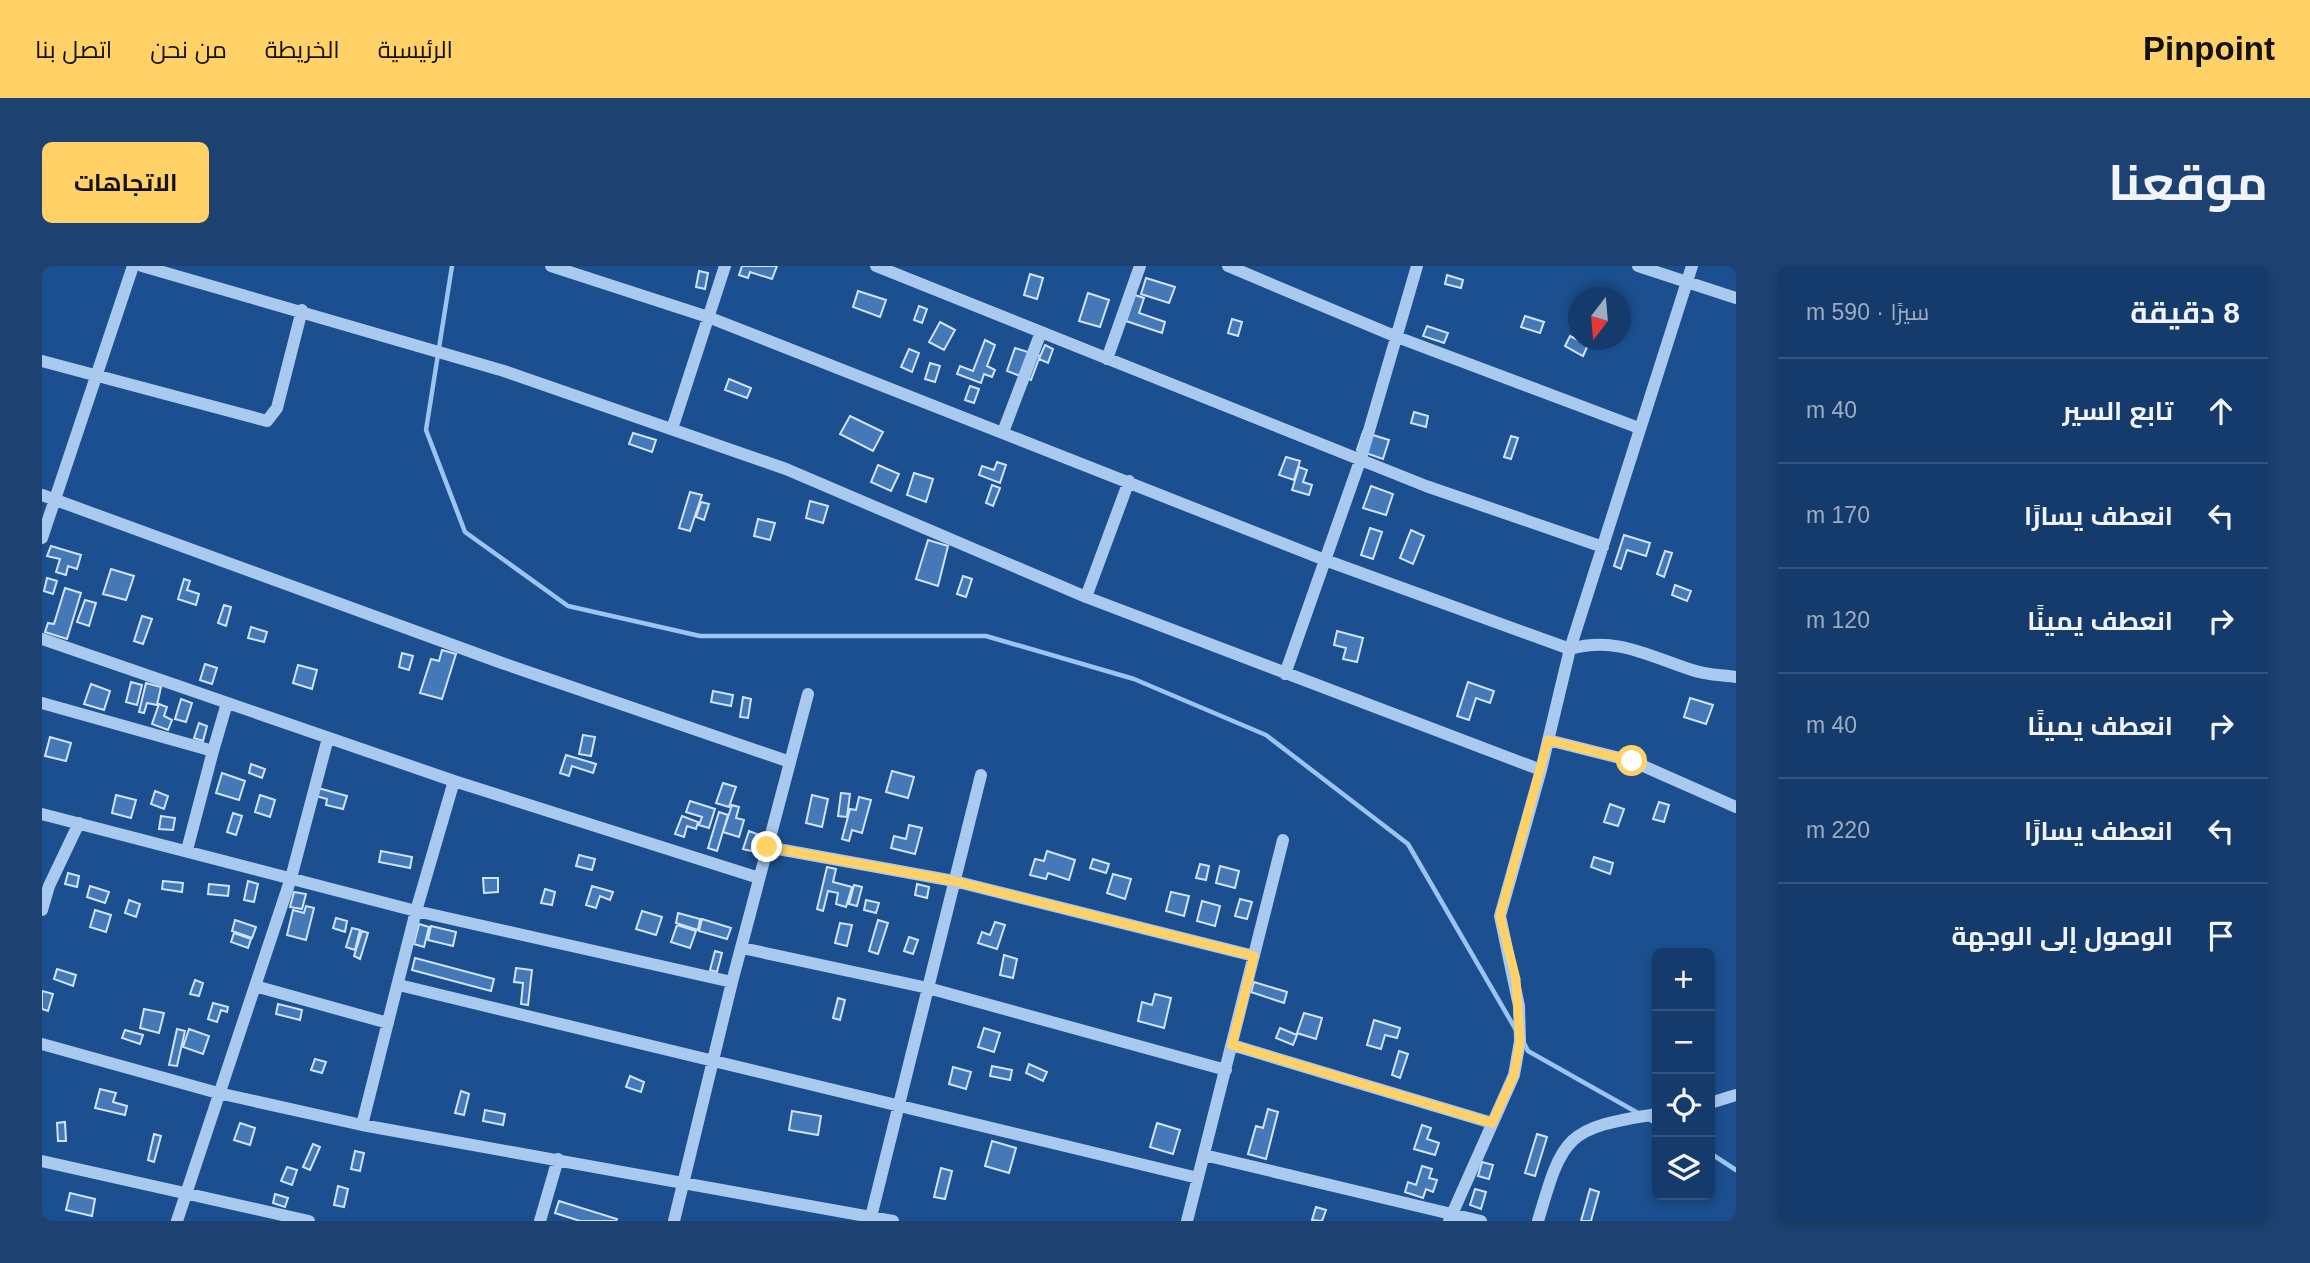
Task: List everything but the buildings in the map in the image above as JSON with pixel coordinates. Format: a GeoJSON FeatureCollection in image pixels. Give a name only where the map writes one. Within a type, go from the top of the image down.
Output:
{"type":"FeatureCollection","features":[{"type":"Feature","properties":{"kind":"street"},"geometry":{"type":"LineString","coordinates":[[42,538],[133,266]]}},
{"type":"Feature","properties":{"kind":"street"},"geometry":{"type":"LineString","coordinates":[[142,266],[302,310],[504,371],[786,469],[1086,597],[1541,770]]}},
{"type":"Feature","properties":{"kind":"street"},"geometry":{"type":"LineString","coordinates":[[551,266],[573,269],[708,317],[1325,560],[1570,649],[1594,642],[1614,644],[1696,672],[1736,677]]}},
{"type":"Feature","properties":{"kind":"street"},"geometry":{"type":"LineString","coordinates":[[671,429],[725,266]]}},
{"type":"Feature","properties":{"kind":"street"},"geometry":{"type":"LineString","coordinates":[[876,266],[1475,505],[1603,547]]}},
{"type":"Feature","properties":{"kind":"street"},"geometry":{"type":"LineString","coordinates":[[1107,359],[1140,266]]}},
{"type":"Feature","properties":{"kind":"street"},"geometry":{"type":"LineString","coordinates":[[1228,266],[1397,337],[1639,428]]}},
{"type":"Feature","properties":{"kind":"street"},"geometry":{"type":"LineString","coordinates":[[1285,674],[1361,458],[1417,266]]}},
{"type":"Feature","properties":{"kind":"street"},"geometry":{"type":"LineString","coordinates":[[1638,266],[1736,298]]}},
{"type":"Feature","properties":{"kind":"street"},"geometry":{"type":"LineString","coordinates":[[1450,1217],[1514,1075],[1520,1041],[1516,979],[1500,916],[1541,770],[1570,649],[1692,266]]}},
{"type":"Feature","properties":{"kind":"street"},"geometry":{"type":"LineString","coordinates":[[42,362],[267,421],[277,408],[302,310]]}},
{"type":"Feature","properties":{"kind":"street"},"geometry":{"type":"LineString","coordinates":[[1003,432],[1041,332]]}},
{"type":"Feature","properties":{"kind":"street"},"geometry":{"type":"LineString","coordinates":[[1086,597],[1129,481]]}},
{"type":"Feature","properties":{"kind":"street"},"geometry":{"type":"LineString","coordinates":[[42,495],[502,663],[790,762]]}},
{"type":"Feature","properties":{"kind":"street"},"geometry":{"type":"LineString","coordinates":[[42,639],[454,781],[759,878]]}},
{"type":"Feature","properties":{"kind":"street"},"geometry":{"type":"LineString","coordinates":[[674,1221],[732,982],[808,694]]}},
{"type":"Feature","properties":{"kind":"street"},"geometry":{"type":"LineString","coordinates":[[42,703],[213,751]]}},
{"type":"Feature","properties":{"kind":"street"},"geometry":{"type":"LineString","coordinates":[[187,850],[227,703]]}},
{"type":"Feature","properties":{"kind":"street"},"geometry":{"type":"LineString","coordinates":[[177,1221],[291,878],[328,738]]}},
{"type":"Feature","properties":{"kind":"street"},"geometry":{"type":"LineString","coordinates":[[1548,740],[1632,761],[1736,807]]}},
{"type":"Feature","properties":{"kind":"street"},"geometry":{"type":"LineString","coordinates":[[870,1219],[981,775]]}},
{"type":"Feature","properties":{"kind":"street"},"geometry":{"type":"LineString","coordinates":[[362,1125],[416,911],[454,781]]}},
{"type":"Feature","properties":{"kind":"street"},"geometry":{"type":"LineString","coordinates":[[42,814],[416,911],[732,982]]}},
{"type":"Feature","properties":{"kind":"street"},"geometry":{"type":"LineString","coordinates":[[42,910],[49,886],[79,823]]}},
{"type":"Feature","properties":{"kind":"street"},"geometry":{"type":"LineString","coordinates":[[1187,1221],[1283,840]]}},
{"type":"Feature","properties":{"kind":"street"},"geometry":{"type":"LineString","coordinates":[[767,847],[954,881],[1254,956]]}},
{"type":"Feature","properties":{"kind":"street"},"geometry":{"type":"LineString","coordinates":[[742,948],[928,988],[1226,1070]]}},
{"type":"Feature","properties":{"kind":"street"},"geometry":{"type":"LineString","coordinates":[[399,985],[1198,1178]]}},
{"type":"Feature","properties":{"kind":"street"},"geometry":{"type":"LineString","coordinates":[[255,986],[388,1023]]}},
{"type":"Feature","properties":{"kind":"street"},"geometry":{"type":"LineString","coordinates":[[42,1044],[218,1093],[362,1125],[498,1152],[558,1159],[870,1219],[893,1221]]}},
{"type":"Feature","properties":{"kind":"street"},"geometry":{"type":"LineString","coordinates":[[1232,1045],[1492,1123]]}},
{"type":"Feature","properties":{"kind":"street"},"geometry":{"type":"LineString","coordinates":[[1715,1101],[1736,1095]]}},
{"type":"Feature","properties":{"kind":"street"},"geometry":{"type":"LineString","coordinates":[[1538,1221],[1564,1146],[1578,1134],[1615,1120],[1652,1115]]}},
{"type":"Feature","properties":{"kind":"street"},"geometry":{"type":"LineString","coordinates":[[1204,1155],[1450,1217],[1481,1221]]}},
{"type":"Feature","properties":{"kind":"street"},"geometry":{"type":"LineString","coordinates":[[540,1221],[558,1159]]}},
{"type":"Feature","properties":{"kind":"street"},"geometry":{"type":"LineString","coordinates":[[42,1161],[309,1221]]}},
{"type":"Feature","properties":{"kind":"waterway"},"geometry":{"type":"LineString","coordinates":[[452,266],[426,430],[465,532],[568,606],[700,636],[986,636],[1134,679],[1266,735],[1408,844],[1516,1030]]}},
{"type":"Feature","properties":{"kind":"waterway"},"geometry":{"type":"LineString","coordinates":[[1524,1043],[1528,1051],[1638,1113]]}},
{"type":"Feature","properties":{"kind":"waterway"},"geometry":{"type":"LineString","coordinates":[[1715,1156],[1736,1170]]}},
{"type":"Feature","properties":{"kind":"route"},"geometry":{"type":"LineString","coordinates":[[767,847],[954,881],[1254,956],[1232,1045],[1492,1123],[1514,1075],[1520,1041],[1516,979],[1504,943],[1500,916],[1548,740],[1632,761]]}}]}
